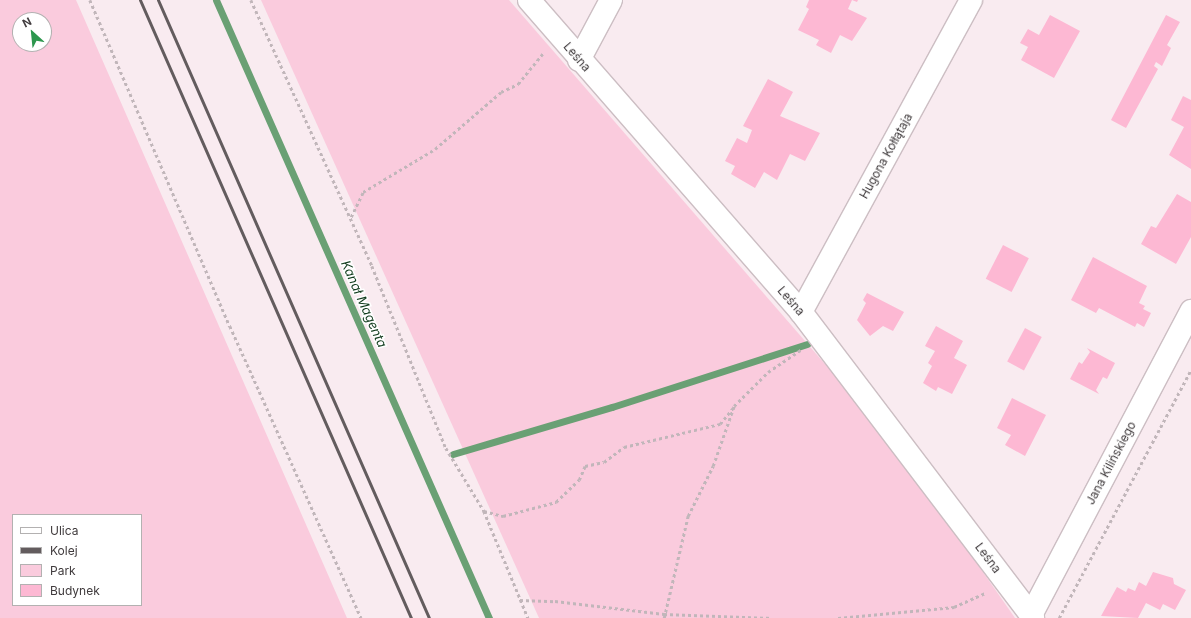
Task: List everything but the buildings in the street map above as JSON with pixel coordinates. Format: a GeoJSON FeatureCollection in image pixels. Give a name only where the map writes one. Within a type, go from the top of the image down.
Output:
{"type":"FeatureCollection","features":[{"type":"Feature","properties":{"kind":"street","name":"Leśna"},"geometry":{"type":"LineString","coordinates":[[529,0],[579,60],[801,312],[1032,617]]}},
{"type":"Feature","properties":{"kind":"street"},"geometry":{"type":"LineString","coordinates":[[579,60],[611,0]]}},
{"type":"Feature","properties":{"kind":"street","name":"Hugona Kołłątaja"},"geometry":{"type":"LineString","coordinates":[[801,312],[971,0]]}},
{"type":"Feature","properties":{"kind":"street","name":"Jana Kilińskiego"},"geometry":{"type":"LineString","coordinates":[[1032,617],[1191,311]]}},
{"type":"Feature","properties":{"kind":"path"},"geometry":{"type":"LineString","coordinates":[[90,0],[230,326],[361,618]]}},
{"type":"Feature","properties":{"kind":"path"},"geometry":{"type":"LineString","coordinates":[[251,0],[351,218],[425,391],[446,448],[484,511],[528,618]]}},
{"type":"Feature","properties":{"kind":"path"},"geometry":{"type":"LineString","coordinates":[[351,218],[363,192],[435,149],[501,92],[518,84],[532,69],[556,33]]}},
{"type":"Feature","properties":{"kind":"path"},"geometry":{"type":"LineString","coordinates":[[484,511],[503,516],[556,502],[579,480],[585,466],[604,462],[624,447],[720,424],[734,406],[768,372],[820,337]]}},
{"type":"Feature","properties":{"kind":"path"},"geometry":{"type":"LineString","coordinates":[[1059,618],[1191,370]]}},
{"type":"Feature","properties":{"kind":"path"},"geometry":{"type":"LineString","coordinates":[[664,616],[688,516],[713,466],[734,406]]}},
{"type":"Feature","properties":{"kind":"path"},"geometry":{"type":"LineString","coordinates":[[838,618],[954,607],[989,592],[1011,588]]}},
{"type":"Feature","properties":{"kind":"path"},"geometry":{"type":"LineString","coordinates":[[520,600],[554,601],[664,616],[772,618]]}},
{"type":"Feature","properties":{"kind":"green space"},"geometry":{"type":"Polygon","coordinates":[[[0,0],[76,0],[347,618],[0,618],[0,0]]]}},
{"type":"Feature","properties":{"kind":"green space"},"geometry":{"type":"Polygon","coordinates":[[[261,0],[509,0],[891,440],[1015,618],[539,618],[261,0]]]}},
{"type":"Feature","properties":{"kind":"waterway","name":"Kanał Magenta"},"geometry":{"type":"LineString","coordinates":[[216,0],[489,618]]}},
{"type":"Feature","properties":{"kind":"waterway"},"geometry":{"type":"LineString","coordinates":[[453,454],[612,407],[807,344]]}},
{"type":"Feature","properties":{"kind":"railway"},"geometry":{"type":"LineString","coordinates":[[140,0],[411,618]]}},
{"type":"Feature","properties":{"kind":"railway"},"geometry":{"type":"LineString","coordinates":[[158,0],[429,618]]}}]}
